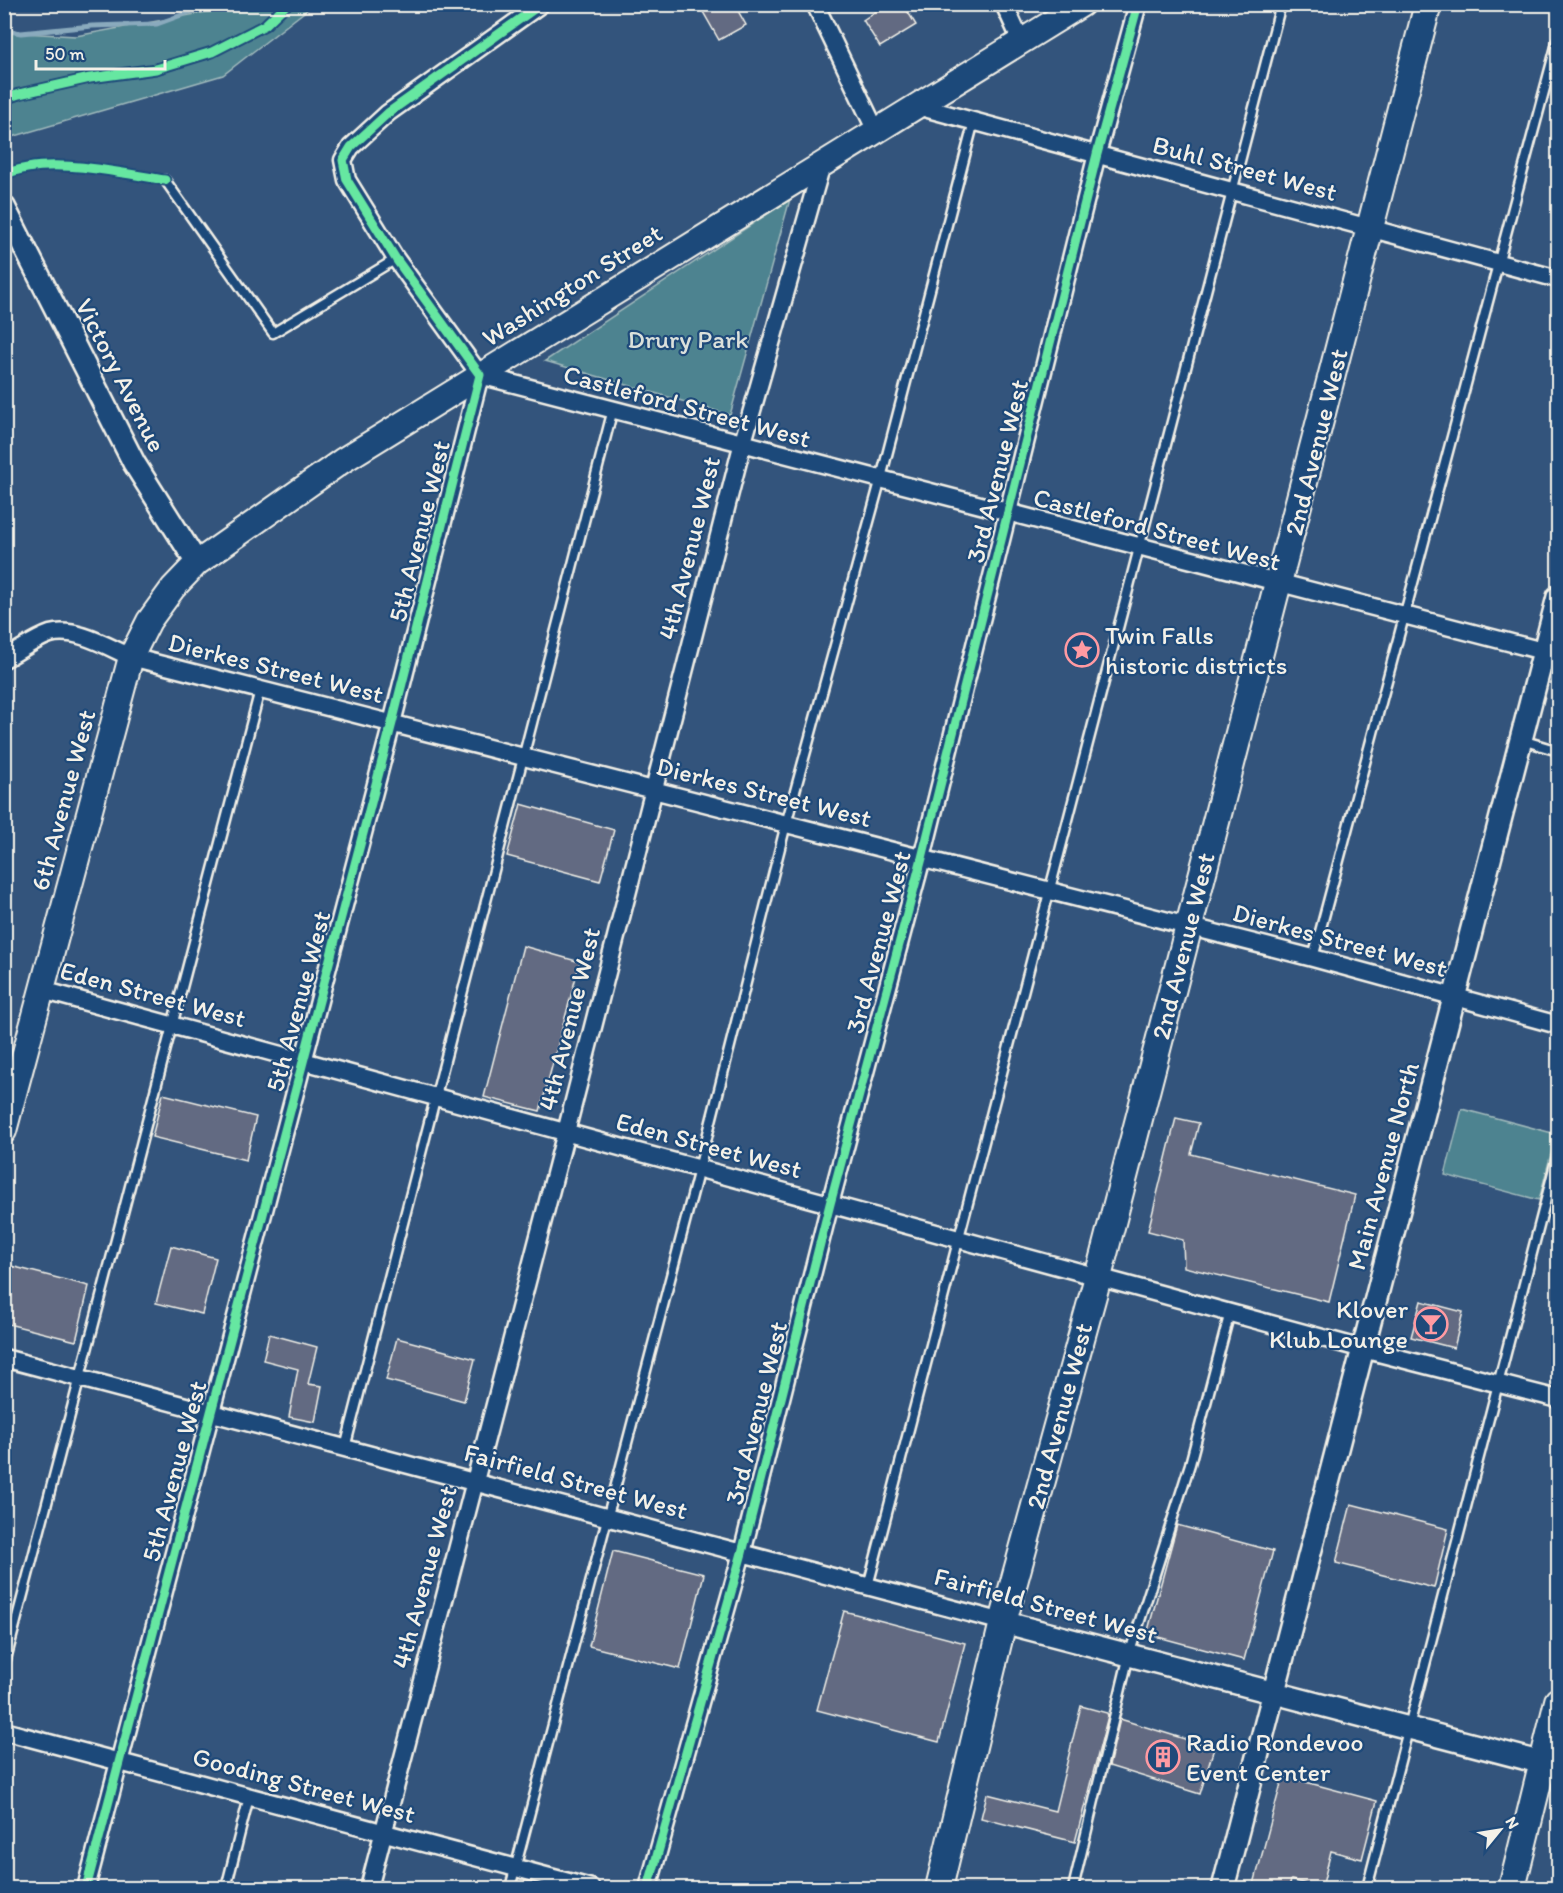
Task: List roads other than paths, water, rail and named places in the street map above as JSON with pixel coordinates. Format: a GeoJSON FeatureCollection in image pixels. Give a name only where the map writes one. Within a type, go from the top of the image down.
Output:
{"type":"FeatureCollection","features":[{"type":"Feature","properties":{"kind":"main road","name":"Washington Street"},"geometry":{"type":"LineString","coordinates":[[131,657],[149,621],[173,588],[197,563],[342,460],[1082,4]]}},
{"type":"Feature","properties":{"kind":"main road","name":"2nd Avenue West"},"geometry":{"type":"LineString","coordinates":[[939,1888],[1003,1622],[1098,1277],[1428,4]]}},
{"type":"Feature","properties":{"kind":"main road","name":"6th Avenue West"},"geometry":{"type":"LineString","coordinates":[[4,1131],[131,657]]}},
{"type":"Feature","properties":{"kind":"main road"},"geometry":{"type":"LineString","coordinates":[[1512,1888],[1550,1765],[1558,1701]]}},
{"type":"Feature","properties":{"kind":"street"},"geometry":{"type":"LineString","coordinates":[[815,4],[876,130]]}},
{"type":"Feature","properties":{"kind":"street"},"geometry":{"type":"LineString","coordinates":[[1004,4],[1021,41]]}},
{"type":"Feature","properties":{"kind":"street","name":"3rd Avenue West"},"geometry":{"type":"LineString","coordinates":[[648,1888],[742,1553],[830,1204],[922,858],[1097,154],[1138,4]]}},
{"type":"Feature","properties":{"kind":"street"},"geometry":{"type":"LineString","coordinates":[[480,375],[396,259],[347,180],[344,160],[351,147],[365,131],[539,5]]}},
{"type":"Feature","properties":{"kind":"street","name":"Buhl Street West"},"geometry":{"type":"LineString","coordinates":[[917,106],[1558,279]]}},
{"type":"Feature","properties":{"kind":"street","name":"4th Avenue West"},"geometry":{"type":"LineString","coordinates":[[369,1888],[743,442],[822,164]]}},
{"type":"Feature","properties":{"kind":"street","name":"Victory Avenue"},"geometry":{"type":"LineString","coordinates":[[4,207],[134,463],[197,563]]}},
{"type":"Feature","properties":{"kind":"street","name":"Castleford Street West"},"geometry":{"type":"LineString","coordinates":[[480,375],[1551,653]]}},
{"type":"Feature","properties":{"kind":"street","name":"5th Avenue West"},"geometry":{"type":"LineString","coordinates":[[86,1888],[304,1061],[480,375]]}},
{"type":"Feature","properties":{"kind":"street","name":"Main Avenue North"},"geometry":{"type":"LineString","coordinates":[[1223,1888],[1521,740],[1551,653],[1558,597]]}},
{"type":"Feature","properties":{"kind":"street","name":"Dierkes Street West"},"geometry":{"type":"LineString","coordinates":[[4,659],[50,634],[66,633],[86,638],[131,657],[1189,926],[1558,1025]]}},
{"type":"Feature","properties":{"kind":"street","name":"Eden Street West"},"geometry":{"type":"LineString","coordinates":[[42,990],[1098,1277],[1558,1399]]}},
{"type":"Feature","properties":{"kind":"street","name":"Fairfield Street West"},"geometry":{"type":"LineString","coordinates":[[4,1358],[1550,1765]]}},
{"type":"Feature","properties":{"kind":"street","name":"Gooding Street West"},"geometry":{"type":"LineString","coordinates":[[4,1731],[591,1888]]}},
{"type":"Feature","properties":{"kind":"lane"},"geometry":{"type":"LineString","coordinates":[[868,1586],[1281,4]]}},
{"type":"Feature","properties":{"kind":"lane"},"geometry":{"type":"LineString","coordinates":[[1313,958],[1558,39]]}},
{"type":"Feature","properties":{"kind":"lane"},"geometry":{"type":"LineString","coordinates":[[510,1888],[699,1169],[786,824],[881,478],[975,121]]}},
{"type":"Feature","properties":{"kind":"lane"},"geometry":{"type":"LineString","coordinates":[[165,180],[273,333],[396,259]]}},
{"type":"Feature","properties":{"kind":"lane"},"geometry":{"type":"LineString","coordinates":[[345,1448],[613,408]]}},
{"type":"Feature","properties":{"kind":"lane"},"geometry":{"type":"LineString","coordinates":[[4,1667],[260,690]]}},
{"type":"Feature","properties":{"kind":"lane"},"geometry":{"type":"LineString","coordinates":[[1521,740],[1558,751]]}},
{"type":"Feature","properties":{"kind":"lane"},"geometry":{"type":"LineString","coordinates":[[1367,1888],[1558,1153]]}},
{"type":"Feature","properties":{"kind":"lane"},"geometry":{"type":"LineString","coordinates":[[1073,1888],[1129,1655],[1191,1464],[1230,1312]]}},
{"type":"Feature","properties":{"kind":"lane"},"geometry":{"type":"LineString","coordinates":[[226,1888],[249,1797]]}},
{"type":"Feature","properties":{"kind":"waterway"},"geometry":{"type":"LineString","coordinates":[[4,30],[21,33],[92,26],[157,24],[198,9],[205,4]]}},
{"type":"Feature","properties":{"kind":"place","name":"Twin Falls historic districts"},"geometry":{"type":"Point","coordinates":[1082,650]}},
{"type":"Feature","properties":{"kind":"place","name":"Klover Klub Lounge"},"geometry":{"type":"Point","coordinates":[1431,1324]}},
{"type":"Feature","properties":{"kind":"place","name":"Radio Rondevoo Event Center"},"geometry":{"type":"Point","coordinates":[1163,1757]}},
{"type":"Feature","properties":{"kind":"park label","name":"Drury Park"},"geometry":{"type":"Point","coordinates":[688,339]}}]}
